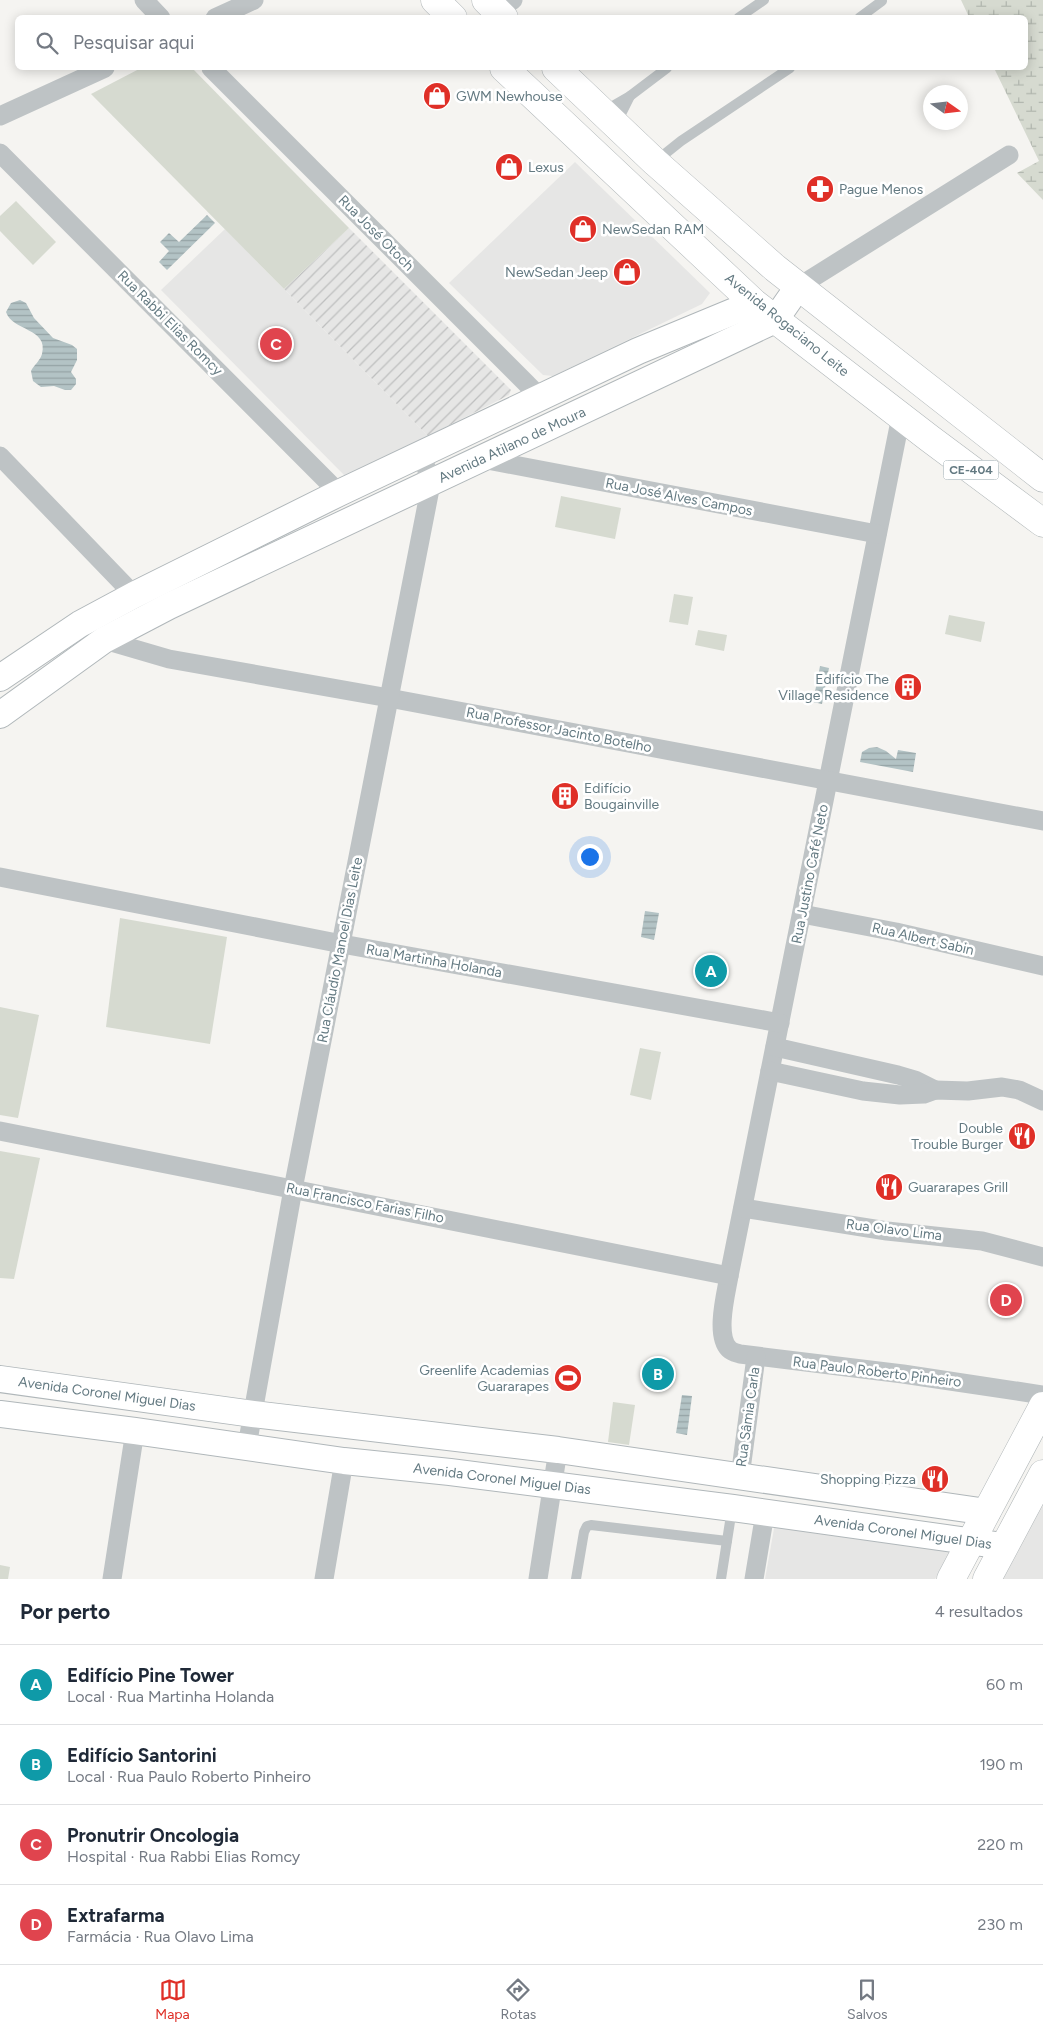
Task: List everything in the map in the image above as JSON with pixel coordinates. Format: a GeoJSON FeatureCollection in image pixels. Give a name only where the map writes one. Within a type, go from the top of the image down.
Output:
{"type":"FeatureCollection","features":[{"type":"Feature","properties":{"kind":"main road"},"geometry":{"type":"LineString","coordinates":[[435,0],[450,15]]}},
{"type":"Feature","properties":{"kind":"main road","name":"Avenida Rogaciano Leite"},"geometry":{"type":"LineString","coordinates":[[506,70],[754,303],[1043,523]]}},
{"type":"Feature","properties":{"kind":"main road"},"geometry":{"type":"LineString","coordinates":[[558,70],[655,162],[798,287]]}},
{"type":"Feature","properties":{"kind":"main road","name":"Avenida Atilano de Moura"},"geometry":{"type":"LineString","coordinates":[[0,715],[104,640],[169,606],[775,320],[798,287]]}},
{"type":"Feature","properties":{"kind":"main road","name":"CE-404"},"geometry":{"type":"LineString","coordinates":[[798,287],[1043,478]]}},
{"type":"Feature","properties":{"kind":"main road"},"geometry":{"type":"LineString","coordinates":[[0,678],[80,624],[134,595],[339,493],[665,338],[754,303]]}},
{"type":"Feature","properties":{"kind":"main road","name":"Avenida Coronel Miguel Dias"},"geometry":{"type":"LineString","coordinates":[[0,1379],[253,1414],[558,1450],[986,1512]]}},
{"type":"Feature","properties":{"kind":"main road"},"geometry":{"type":"LineString","coordinates":[[951,1579],[1043,1406]]}},
{"type":"Feature","properties":{"kind":"main road","name":"Avenida Coronel Miguel Dias"},"geometry":{"type":"LineString","coordinates":[[0,1414],[135,1430],[344,1460],[733,1508],[1004,1546]]}},
{"type":"Feature","properties":{"kind":"main road"},"geometry":{"type":"LineString","coordinates":[[450,1472],[454,1438]]}},
{"type":"Feature","properties":{"kind":"main road"},"geometry":{"type":"LineString","coordinates":[[987,1579],[1043,1474]]}},
{"type":"Feature","properties":{"kind":"street"},"geometry":{"type":"LineString","coordinates":[[144,0],[158,15]]}},
{"type":"Feature","properties":{"kind":"street"},"geometry":{"type":"LineString","coordinates":[[222,15],[254,0]]}},
{"type":"Feature","properties":{"kind":"street"},"geometry":{"type":"LineString","coordinates":[[0,116],[101,70]]}},
{"type":"Feature","properties":{"kind":"street","name":"Rua José Otoch"},"geometry":{"type":"LineString","coordinates":[[213,70],[541,398]]}},
{"type":"Feature","properties":{"kind":"street","name":"Rua Rabbi Elias Romcy"},"geometry":{"type":"LineString","coordinates":[[0,154],[339,493]]}},
{"type":"Feature","properties":{"kind":"street","name":"Avenida Atilano de Moura"},"geometry":{"type":"LineString","coordinates":[[798,287],[1009,154]]}},
{"type":"Feature","properties":{"kind":"street","name":"Rua Justino Café Neto"},"geometry":{"type":"LineString","coordinates":[[723,1333],[723,1309],[729,1276],[901,416]]}},
{"type":"Feature","properties":{"kind":"street","name":"Rua Cláudio Manoel Dias Leite"},"geometry":{"type":"LineString","coordinates":[[247,1446],[293,1189],[430,484],[422,454]]}},
{"type":"Feature","properties":{"kind":"street"},"geometry":{"type":"LineString","coordinates":[[0,456],[134,595]]}},
{"type":"Feature","properties":{"kind":"street","name":"Rua José Alves Campos"},"geometry":{"type":"LineString","coordinates":[[482,459],[877,534]]}},
{"type":"Feature","properties":{"kind":"street","name":"Rua Professor Jacinto Botelho"},"geometry":{"type":"LineString","coordinates":[[80,624],[104,640],[169,659],[389,698],[1043,822]]}},
{"type":"Feature","properties":{"kind":"street","name":"Rua Martinha Holanda"},"geometry":{"type":"LineString","coordinates":[[0,877],[342,944],[780,1023]]}},
{"type":"Feature","properties":{"kind":"street","name":"Rua Albert Sabin"},"geometry":{"type":"LineString","coordinates":[[802,914],[896,932],[1043,966]]}},
{"type":"Feature","properties":{"kind":"street"},"geometry":{"type":"LineString","coordinates":[[775,1047],[898,1075],[915,1080],[935,1090]]}},
{"type":"Feature","properties":{"kind":"street"},"geometry":{"type":"LineString","coordinates":[[770,1071],[863,1091],[900,1095],[924,1094],[935,1090],[968,1091],[1002,1087],[1019,1090],[1043,1101]]}},
{"type":"Feature","properties":{"kind":"street","name":"Rua Francisco Farias Filho"},"geometry":{"type":"LineString","coordinates":[[0,1132],[729,1276]]}},
{"type":"Feature","properties":{"kind":"street","name":"Rua Olavo Lima"},"geometry":{"type":"LineString","coordinates":[[743,1208],[887,1231],[982,1240],[1043,1257]]}},
{"type":"Feature","properties":{"kind":"street","name":"Rua Paulo Roberto Pinheiro"},"geometry":{"type":"LineString","coordinates":[[723,1333],[730,1350],[740,1354],[903,1374],[1043,1395]]}},
{"type":"Feature","properties":{"kind":"street","name":"Rua Sâmia Carla"},"geometry":{"type":"LineString","coordinates":[[740,1477],[756,1357]]}},
{"type":"Feature","properties":{"kind":"street"},"geometry":{"type":"LineString","coordinates":[[112,1579],[135,1430]]}},
{"type":"Feature","properties":{"kind":"street"},"geometry":{"type":"LineString","coordinates":[[538,1579],[558,1450]]}},
{"type":"Feature","properties":{"kind":"street"},"geometry":{"type":"LineString","coordinates":[[324,1579],[344,1460]]}},
{"type":"Feature","properties":{"kind":"street"},"geometry":{"type":"LineString","coordinates":[[754,1579],[765,1513]]}},
{"type":"Feature","properties":{"kind":"lane"},"geometry":{"type":"LineString","coordinates":[[742,15],[764,0]]}},
{"type":"Feature","properties":{"kind":"lane"},"geometry":{"type":"LineString","coordinates":[[863,15],[882,1]]}},
{"type":"Feature","properties":{"kind":"lane"},"geometry":{"type":"LineString","coordinates":[[609,119],[630,96],[664,70]]}},
{"type":"Feature","properties":{"kind":"lane"},"geometry":{"type":"LineString","coordinates":[[655,162],[681,141],[787,70]]}},
{"type":"Feature","properties":{"kind":"lane"},"geometry":{"type":"LineString","coordinates":[[609,119],[630,96]]}},
{"type":"Feature","properties":{"kind":"lane"},"geometry":{"type":"LineString","coordinates":[[721,1579],[733,1508]]}},
{"type":"Feature","properties":{"kind":"lane"},"geometry":{"type":"LineString","coordinates":[[576,1579],[584,1532],[587,1526],[591,1524],[728,1541]]}},
{"type":"Feature","properties":{"kind":"shaded area"},"geometry":{"type":"Polygon","coordinates":[[[575,162],[710,293],[702,304],[553,376],[543,375],[449,283],[575,162]]]}},
{"type":"Feature","properties":{"kind":"shaded area"},"geometry":{"type":"Polygon","coordinates":[[[207,215],[215,223],[167,270],[159,262],[169,251],[160,242],[169,233],[179,242],[207,215]]]}},
{"type":"Feature","properties":{"kind":"shaded area"},"geometry":{"type":"Polygon","coordinates":[[[349,228],[511,390],[509,395],[428,436],[284,289],[349,228]]]}},
{"type":"Feature","properties":{"kind":"shaded area"},"geometry":{"type":"Polygon","coordinates":[[[225,229],[428,436],[347,478],[161,290],[225,229]]]}},
{"type":"Feature","properties":{"kind":"shaded area"},"geometry":{"type":"Polygon","coordinates":[[[20,300],[26,303],[34,318],[53,338],[72,345],[77,349],[77,360],[71,372],[76,379],[76,384],[71,390],[54,386],[41,387],[33,381],[31,371],[42,354],[43,346],[35,334],[15,323],[6,312],[11,303],[20,300]]]}},
{"type":"Feature","properties":{"kind":"shaded area"},"geometry":{"type":"Polygon","coordinates":[[[820,666],[829,668],[822,704],[813,702],[820,666]]]}},
{"type":"Feature","properties":{"kind":"shaded area"},"geometry":{"type":"Polygon","coordinates":[[[877,747],[896,759],[898,750],[916,753],[913,772],[860,762],[862,752],[869,748],[877,747]]]}},
{"type":"Feature","properties":{"kind":"shaded area"},"geometry":{"type":"Polygon","coordinates":[[[645,911],[659,913],[654,940],[641,937],[645,911]]]}},
{"type":"Feature","properties":{"kind":"shaded area"},"geometry":{"type":"Polygon","coordinates":[[[682,1395],[692,1396],[687,1435],[676,1433],[682,1395]]]}},
{"type":"Feature","properties":{"kind":"shaded area"},"geometry":{"type":"Polygon","coordinates":[[[1043,1499],[1043,1579],[1001,1579],[1043,1499]]]}},
{"type":"Feature","properties":{"kind":"shaded area"},"geometry":{"type":"Polygon","coordinates":[[[775,1523],[950,1551],[935,1579],[765,1579],[775,1523]]]}},
{"type":"Feature","properties":{"kind":"green space"},"geometry":{"type":"Polygon","coordinates":[[[961,0],[1043,0],[1043,200],[1017,173],[1039,161],[995,70],[1028,70],[1028,15],[968,15],[961,0]]]}},
{"type":"Feature","properties":{"kind":"green space"},"geometry":{"type":"Polygon","coordinates":[[[137,70],[194,70],[349,228],[284,289],[91,94],[137,70]]]}},
{"type":"Feature","properties":{"kind":"green space"},"geometry":{"type":"Polygon","coordinates":[[[16,201],[56,242],[33,265],[0,231],[0,216],[16,201]]]}},
{"type":"Feature","properties":{"kind":"green space"},"geometry":{"type":"Polygon","coordinates":[[[561,496],[621,508],[615,539],[555,527],[561,496]]]}},
{"type":"Feature","properties":{"kind":"green space"},"geometry":{"type":"Polygon","coordinates":[[[674,594],[693,597],[688,625],[669,622],[674,594]]]}},
{"type":"Feature","properties":{"kind":"green space"},"geometry":{"type":"Polygon","coordinates":[[[949,615],[985,622],[981,642],[945,634],[949,615]]]}},
{"type":"Feature","properties":{"kind":"green space"},"geometry":{"type":"Polygon","coordinates":[[[698,630],[727,635],[724,651],[695,645],[698,630]]]}},
{"type":"Feature","properties":{"kind":"green space"},"geometry":{"type":"Polygon","coordinates":[[[120,918],[227,937],[210,1044],[106,1027],[120,918]]]}},
{"type":"Feature","properties":{"kind":"green space"},"geometry":{"type":"Polygon","coordinates":[[[0,1007],[39,1015],[18,1118],[0,1115],[0,1007]]]}},
{"type":"Feature","properties":{"kind":"green space"},"geometry":{"type":"Polygon","coordinates":[[[640,1048],[661,1052],[651,1100],[630,1095],[640,1048]]]}},
{"type":"Feature","properties":{"kind":"green space"},"geometry":{"type":"Polygon","coordinates":[[[0,1151],[40,1158],[14,1279],[0,1278],[0,1151]]]}},
{"type":"Feature","properties":{"kind":"green space"},"geometry":{"type":"Polygon","coordinates":[[[613,1402],[635,1405],[629,1445],[608,1442],[613,1402]]]}},
{"type":"Feature","properties":{"kind":"green space"},"geometry":{"type":"Polygon","coordinates":[[[0,1565],[10,1567],[8,1579],[0,1579],[0,1565]]]}},
{"type":"Feature","properties":{"kind":"place","name":"GWM Newhouse"},"geometry":{"type":"Point","coordinates":[437,96]}},
{"type":"Feature","properties":{"kind":"place","name":"Lexus"},"geometry":{"type":"Point","coordinates":[509,167]}},
{"type":"Feature","properties":{"kind":"place","name":"Pague Menos"},"geometry":{"type":"Point","coordinates":[820,189]}},
{"type":"Feature","properties":{"kind":"place","name":"NewSedan RAM"},"geometry":{"type":"Point","coordinates":[583,229]}},
{"type":"Feature","properties":{"kind":"place","name":"NewSedan Jeep"},"geometry":{"type":"Point","coordinates":[627,272]}},
{"type":"Feature","properties":{"kind":"place","name":"Pronutrir Oncologia"},"geometry":{"type":"Point","coordinates":[276,344]}},
{"type":"Feature","properties":{"kind":"place","name":"Edifício The Village Residence"},"geometry":{"type":"Point","coordinates":[908,687]}},
{"type":"Feature","properties":{"kind":"place","name":"Edifício Bougainville"},"geometry":{"type":"Point","coordinates":[565,796]}},
{"type":"Feature","properties":{"kind":"place","name":"Edifício Pine Tower"},"geometry":{"type":"Point","coordinates":[711,971]}},
{"type":"Feature","properties":{"kind":"place","name":"Double Trouble Burger"},"geometry":{"type":"Point","coordinates":[1022,1136]}},
{"type":"Feature","properties":{"kind":"place","name":"Guararapes Grill"},"geometry":{"type":"Point","coordinates":[889,1187]}},
{"type":"Feature","properties":{"kind":"place","name":"Extrafarma"},"geometry":{"type":"Point","coordinates":[1006,1300]}},
{"type":"Feature","properties":{"kind":"place","name":"Edifício Santorini"},"geometry":{"type":"Point","coordinates":[658,1374]}},
{"type":"Feature","properties":{"kind":"place","name":"Greenlife Academias Guararapes"},"geometry":{"type":"Point","coordinates":[568,1378]}},
{"type":"Feature","properties":{"kind":"place","name":"Shopping Pizza"},"geometry":{"type":"Point","coordinates":[935,1479]}}]}
